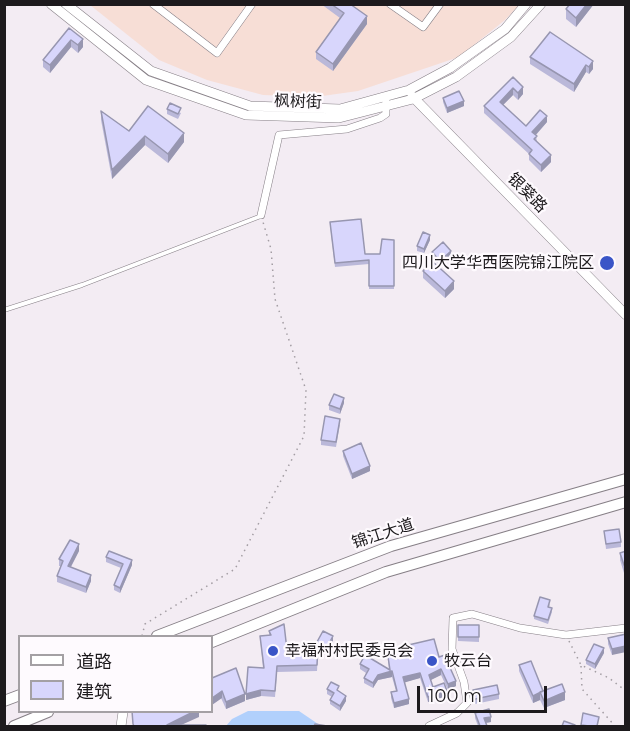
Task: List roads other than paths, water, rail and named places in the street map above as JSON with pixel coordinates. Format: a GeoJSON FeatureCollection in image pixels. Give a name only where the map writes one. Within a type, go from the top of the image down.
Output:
{"type":"FeatureCollection","features":[{"type":"Feature","properties":{"kind":"main road","name":"锦江大道"},"geometry":{"type":"LineString","coordinates":[[160,635],[391,546],[626,479]]}},
{"type":"Feature","properties":{"kind":"main road"},"geometry":{"type":"LineString","coordinates":[[213,642],[386,572],[626,502]]}},
{"type":"Feature","properties":{"kind":"main road"},"geometry":{"type":"LineString","coordinates":[[4,702],[18,696]]}},
{"type":"Feature","properties":{"kind":"main road"},"geometry":{"type":"LineString","coordinates":[[14,726],[43,713]]}},
{"type":"Feature","properties":{"kind":"street","name":"枫树街"},"geometry":{"type":"LineString","coordinates":[[51,4],[146,80],[246,115],[339,118],[387,107],[411,94],[505,29],[526,4]]}},
{"type":"Feature","properties":{"kind":"street","name":"枫树街"},"geometry":{"type":"LineString","coordinates":[[66,4],[151,71],[249,106],[340,109],[385,97],[411,94],[456,76],[511,37],[541,4]]}},
{"type":"Feature","properties":{"kind":"street"},"geometry":{"type":"LineString","coordinates":[[153,4],[217,53],[252,4]]}},
{"type":"Feature","properties":{"kind":"street"},"geometry":{"type":"LineString","coordinates":[[390,4],[423,27],[440,4]]}},
{"type":"Feature","properties":{"kind":"street","name":"银葵路"},"geometry":{"type":"LineString","coordinates":[[411,94],[626,315]]}},
{"type":"Feature","properties":{"kind":"street"},"geometry":{"type":"LineString","coordinates":[[261,215],[279,135],[347,129],[380,118],[386,114],[385,97]]}},
{"type":"Feature","properties":{"kind":"street"},"geometry":{"type":"LineString","coordinates":[[429,726],[457,714],[467,703],[464,682],[452,649],[453,618],[472,614],[520,628],[566,635],[626,628]]}},
{"type":"Feature","properties":{"kind":"lane"},"geometry":{"type":"LineString","coordinates":[[4,310],[82,285],[261,215]]}},
{"type":"Feature","properties":{"kind":"water"},"geometry":{"type":"Polygon","coordinates":[[[248,711],[299,711],[321,726],[226,726],[232,719],[248,711]]]}},
{"type":"Feature","properties":{"kind":"place","name":"四川大学华西医院锦江院区"},"geometry":{"type":"Point","coordinates":[607,263]}},
{"type":"Feature","properties":{"kind":"place","name":"幸福村村民委员会"},"geometry":{"type":"Point","coordinates":[273,651]}},
{"type":"Feature","properties":{"kind":"place","name":"牧云台"},"geometry":{"type":"Point","coordinates":[432,661]}}]}
